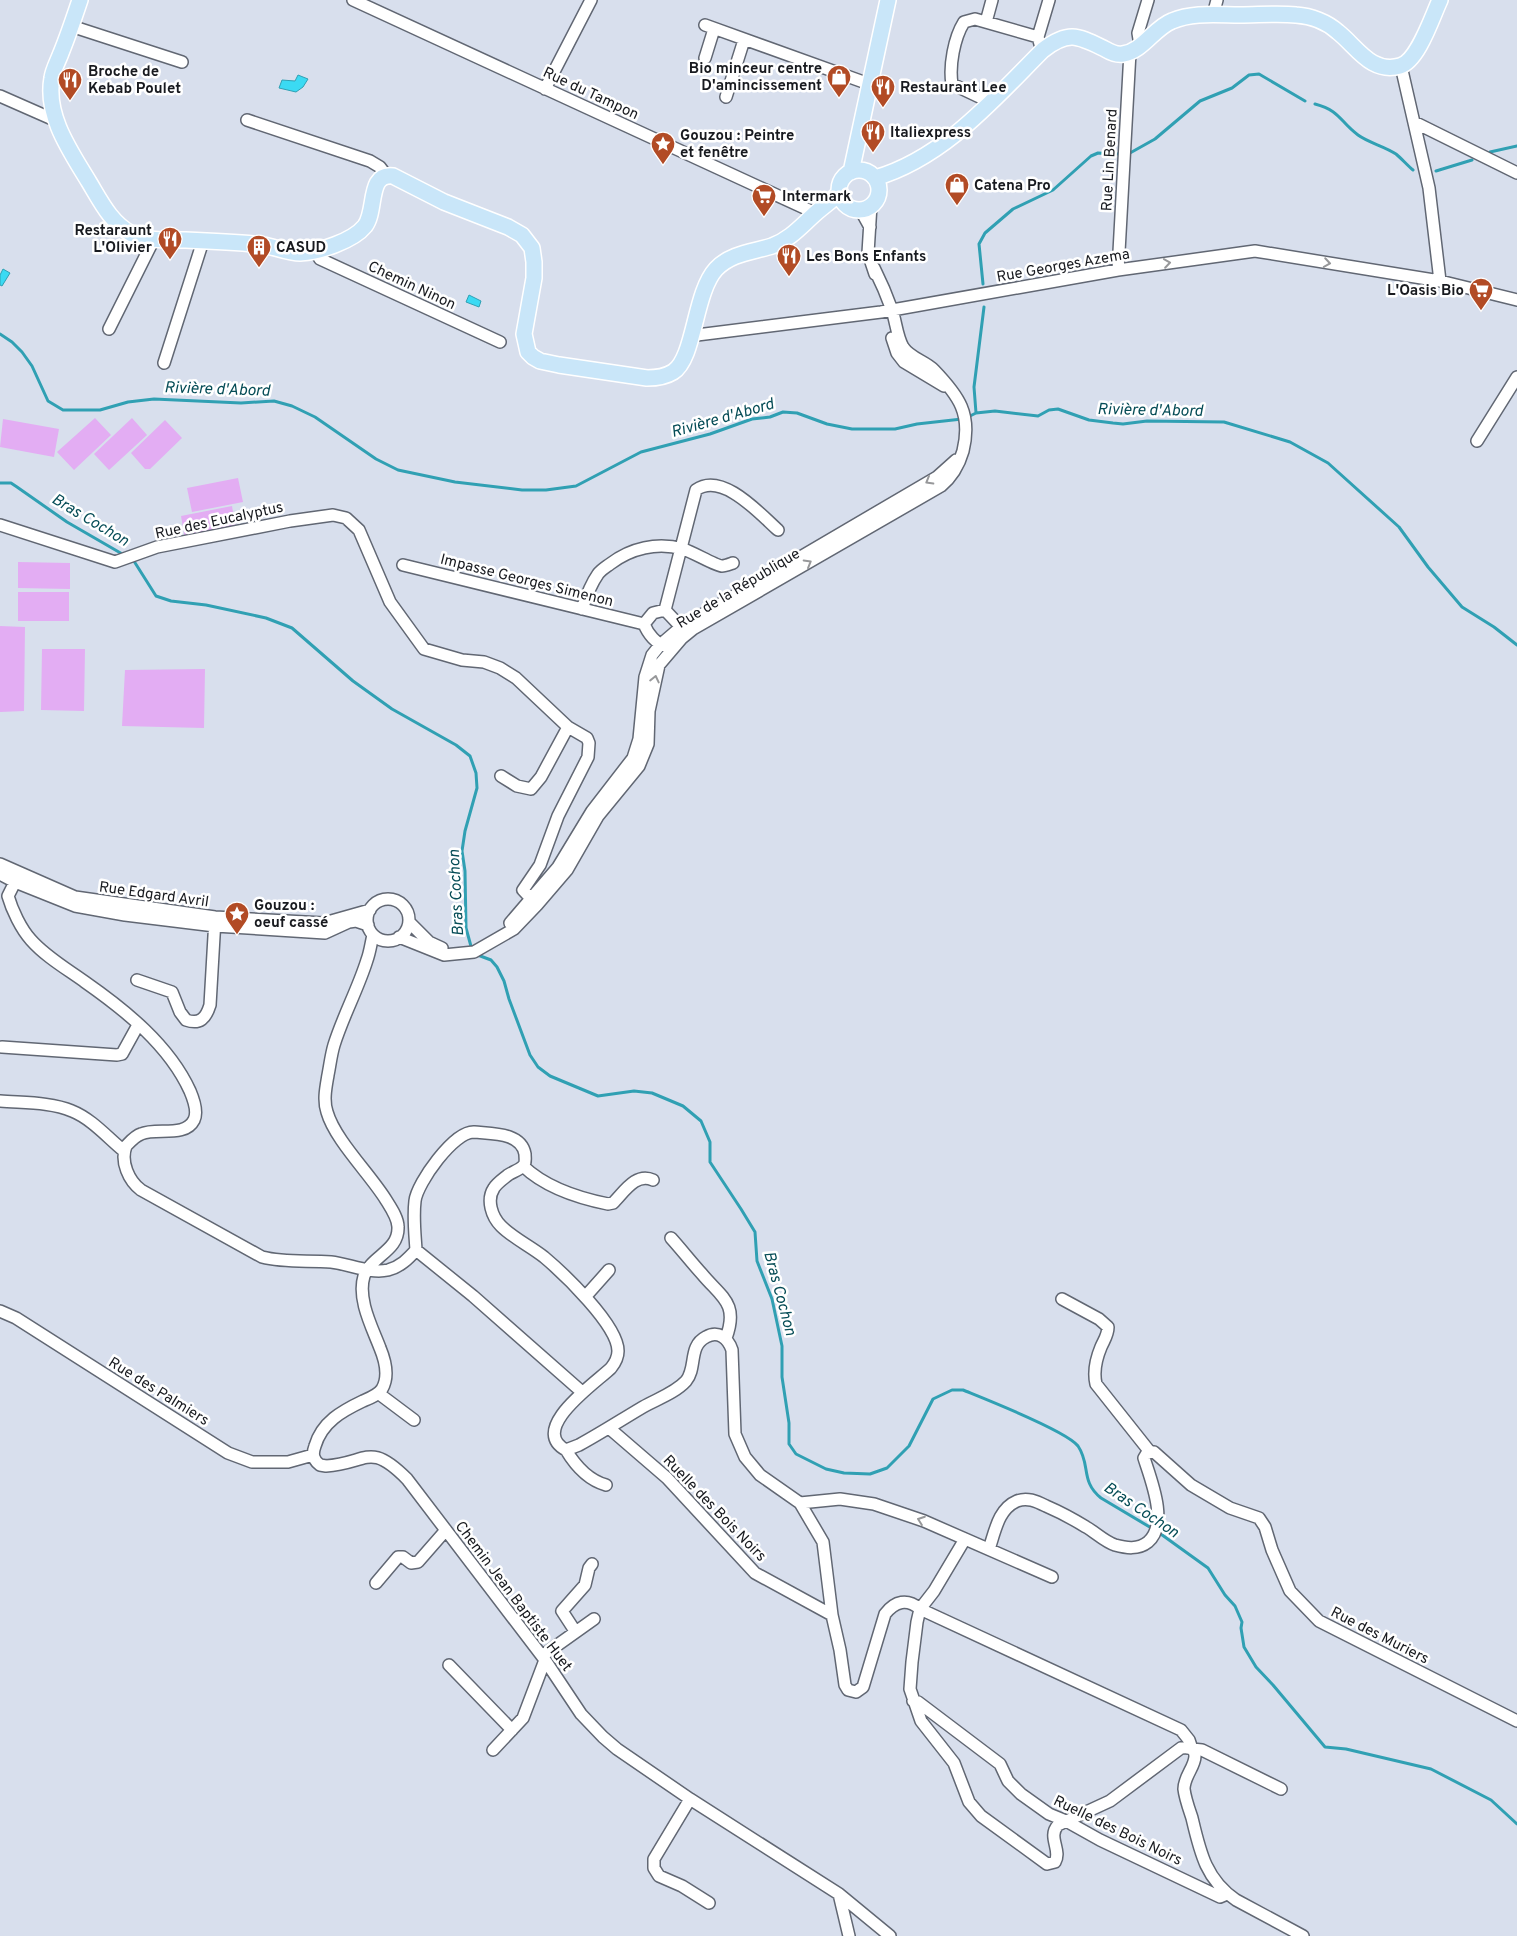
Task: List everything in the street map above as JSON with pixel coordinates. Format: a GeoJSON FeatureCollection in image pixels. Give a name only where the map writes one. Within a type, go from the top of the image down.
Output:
{"type":"FeatureCollection","features":[{"type":"Feature","properties":{"kind":"main road"},"geometry":{"type":"LineString","coordinates":[[80,0],[52,78],[51,96],[56,118],[68,147],[109,215],[132,234],[154,239],[264,246],[297,253],[315,251],[362,230],[372,211],[375,187],[378,181],[386,175],[393,176],[444,202],[508,227],[522,235],[532,248],[534,278],[524,334],[528,352],[540,361],[648,378],[661,377],[673,372],[680,366],[708,280],[717,268],[741,253],[772,246],[788,239],[815,214],[837,198],[842,180],[855,167],[869,84],[888,0]]}},
{"type":"Feature","properties":{"kind":"main road"},"geometry":{"type":"LineString","coordinates":[[877,185],[888,174],[911,163],[946,141],[990,102],[1041,44],[1072,37],[1081,38],[1116,54],[1122,54],[1135,48],[1161,26],[1185,17],[1297,15],[1323,22],[1338,31],[1373,65],[1386,68],[1401,66],[1408,62],[1418,47],[1440,0]]}},
{"type":"Feature","properties":{"kind":"main road"},"geometry":{"type":"LineString","coordinates":[[837,198],[853,208],[865,207],[878,197],[877,185],[865,171],[855,167]]}},
{"type":"Feature","properties":{"kind":"street","name":"Rue du Tampon"},"geometry":{"type":"LineString","coordinates":[[353,0],[811,210],[815,214]]}},
{"type":"Feature","properties":{"kind":"street"},"geometry":{"type":"LineString","coordinates":[[545,89],[591,0]]}},
{"type":"Feature","properties":{"kind":"street"},"geometry":{"type":"LineString","coordinates":[[986,22],[992,0]]}},
{"type":"Feature","properties":{"kind":"street"},"geometry":{"type":"LineString","coordinates":[[990,102],[952,84],[951,75],[956,44],[964,22],[975,19],[986,22],[1041,44],[1049,0]]}},
{"type":"Feature","properties":{"kind":"street","name":"Rue Lin Benard"},"geometry":{"type":"LineString","coordinates":[[1118,270],[1135,48],[1148,0]]}},
{"type":"Feature","properties":{"kind":"street"},"geometry":{"type":"LineString","coordinates":[[1213,15],[1217,0]]}},
{"type":"Feature","properties":{"kind":"street"},"geometry":{"type":"LineString","coordinates":[[71,26],[182,62]]}},
{"type":"Feature","properties":{"kind":"street"},"geometry":{"type":"LineString","coordinates":[[705,58],[710,27],[869,84]]}},
{"type":"Feature","properties":{"kind":"street"},"geometry":{"type":"LineString","coordinates":[[726,97],[744,40]]}},
{"type":"Feature","properties":{"kind":"street"},"geometry":{"type":"LineString","coordinates":[[1401,66],[1429,188],[1440,281]]}},
{"type":"Feature","properties":{"kind":"street"},"geometry":{"type":"LineString","coordinates":[[0,96],[50,118],[56,118]]}},
{"type":"Feature","properties":{"kind":"street"},"geometry":{"type":"LineString","coordinates":[[247,120],[370,161],[380,167],[386,175]]}},
{"type":"Feature","properties":{"kind":"street"},"geometry":{"type":"LineString","coordinates":[[1414,122],[1517,173]]}},
{"type":"Feature","properties":{"kind":"street","name":"Rue de la République"},"geometry":{"type":"LineString","coordinates":[[534,902],[592,811],[633,758],[639,740],[645,677],[652,655],[660,645],[937,477],[956,460],[964,448],[967,423],[960,402],[951,391],[904,362],[897,353],[888,311],[868,253],[870,228],[865,207]]}},
{"type":"Feature","properties":{"kind":"street"},"geometry":{"type":"LineString","coordinates":[[109,329],[154,239]]}},
{"type":"Feature","properties":{"kind":"street"},"geometry":{"type":"LineString","coordinates":[[164,363],[203,241]]}},
{"type":"Feature","properties":{"kind":"street","name":"Rue Georges Azema"},"geometry":{"type":"LineString","coordinates":[[691,334],[697,335],[888,311],[1118,270],[1255,250],[1440,281],[1517,300]]}},
{"type":"Feature","properties":{"kind":"street","name":"Chemin Ninon"},"geometry":{"type":"LineString","coordinates":[[315,251],[320,259],[500,342]]}},
{"type":"Feature","properties":{"kind":"street"},"geometry":{"type":"LineString","coordinates":[[1477,440],[1517,378]]}},
{"type":"Feature","properties":{"kind":"street"},"geometry":{"type":"LineString","coordinates":[[665,610],[696,490],[708,484],[719,486],[740,496],[778,530]]}},
{"type":"Feature","properties":{"kind":"street","name":"Rue des Eucalyptus"},"geometry":{"type":"LineString","coordinates":[[0,525],[115,562],[157,547],[290,521],[332,515],[346,518],[359,530],[390,602],[424,649],[462,660],[484,662],[500,668],[516,678],[568,727]]}},
{"type":"Feature","properties":{"kind":"street"},"geometry":{"type":"LineString","coordinates":[[582,609],[588,592],[599,572],[622,554],[647,546],[665,546],[682,549],[698,554],[716,565],[722,566],[733,563]]}},
{"type":"Feature","properties":{"kind":"street","name":"Impasse Georges Simenon"},"geometry":{"type":"LineString","coordinates":[[403,564],[644,624]]}},
{"type":"Feature","properties":{"kind":"street"},"geometry":{"type":"LineString","coordinates":[[672,648],[660,645],[648,632],[644,624],[652,613],[665,610],[671,614],[682,633]]}},
{"type":"Feature","properties":{"kind":"street","name":"Rue de la République"},"geometry":{"type":"LineString","coordinates":[[399,937],[444,955],[474,952],[485,947],[567,870],[598,816],[639,766],[648,744],[649,712],[659,665],[682,633]]}},
{"type":"Feature","properties":{"kind":"street"},"geometry":{"type":"LineString","coordinates":[[501,776],[517,786],[531,789],[541,777],[568,727],[587,738],[590,750],[558,816],[540,865],[523,890],[534,902]]}},
{"type":"Feature","properties":{"kind":"street","name":"Rue Edgard Avril"},"geometry":{"type":"LineString","coordinates":[[0,864],[17,878]]}},
{"type":"Feature","properties":{"kind":"street","name":"Rue Edgard Avril"},"geometry":{"type":"LineString","coordinates":[[0,874],[75,897],[215,922],[325,933],[349,922],[356,921],[371,930]]}},
{"type":"Feature","properties":{"kind":"street"},"geometry":{"type":"LineString","coordinates":[[17,878],[4,900],[11,905],[29,938],[42,952],[117,1005],[138,1025],[172,1061],[184,1078],[192,1095],[195,1119],[189,1127],[178,1130],[151,1131],[141,1134],[126,1146],[124,1151],[128,1176],[141,1190],[262,1257],[272,1260],[332,1262],[368,1269],[388,1270],[398,1267],[416,1250],[415,1200],[422,1182],[456,1140],[469,1132],[495,1133],[510,1137],[522,1146],[525,1162],[523,1166],[509,1174],[494,1187],[490,1200],[496,1219],[502,1226],[545,1258],[585,1297],[611,1331],[617,1344],[618,1352],[612,1366],[582,1392],[559,1417],[555,1433],[558,1443],[566,1450],[576,1464],[587,1475],[606,1485]]}},
{"type":"Feature","properties":{"kind":"street"},"geometry":{"type":"LineString","coordinates":[[313,1455],[320,1432],[329,1422],[350,1407],[378,1393],[383,1386],[386,1369],[383,1355],[367,1314],[364,1300],[364,1276],[368,1269],[392,1247],[398,1228],[391,1208],[376,1182],[336,1130],[327,1113],[325,1101],[325,1091],[334,1046],[367,960],[371,930],[368,915],[370,910],[380,900],[394,900],[405,908],[409,922],[429,942],[460,954]]}},
{"type":"Feature","properties":{"kind":"street","name":"Rue Edgard Avril"},"geometry":{"type":"LineString","coordinates":[[215,922],[324,923],[370,910]]}},
{"type":"Feature","properties":{"kind":"street"},"geometry":{"type":"LineString","coordinates":[[138,980],[172,992],[180,1012],[186,1020],[197,1022],[202,1020],[206,1016],[210,1005],[215,922]]}},
{"type":"Feature","properties":{"kind":"street"},"geometry":{"type":"LineString","coordinates":[[367,960],[387,941],[404,933],[409,922]]}},
{"type":"Feature","properties":{"kind":"street"},"geometry":{"type":"LineString","coordinates":[[371,930],[387,941]]}},
{"type":"Feature","properties":{"kind":"street"},"geometry":{"type":"LineString","coordinates":[[2,1047],[117,1055],[122,1054],[138,1025]]}},
{"type":"Feature","properties":{"kind":"street"},"geometry":{"type":"LineString","coordinates":[[0,1101],[60,1107],[73,1111],[85,1118],[124,1151]]}},
{"type":"Feature","properties":{"kind":"street"},"geometry":{"type":"LineString","coordinates":[[523,1166],[541,1181],[572,1195],[608,1204],[613,1203],[627,1187],[637,1180],[648,1178],[653,1180]]}},
{"type":"Feature","properties":{"kind":"street"},"geometry":{"type":"LineString","coordinates":[[671,1238],[724,1297],[730,1313],[726,1338],[732,1350],[735,1434],[744,1457],[760,1475],[800,1503],[823,1542],[832,1615],[845,1685],[850,1692],[856,1692],[863,1687],[885,1614],[890,1607],[898,1602],[913,1602],[920,1609],[1180,1730],[1189,1740],[1195,1754],[1195,1758],[1185,1778],[1184,1789],[1199,1848],[1206,1867],[1214,1880],[1227,1894],[1303,1936]]}},
{"type":"Feature","properties":{"kind":"street"},"geometry":{"type":"LineString","coordinates":[[416,1250],[473,1296],[582,1392]]}},
{"type":"Feature","properties":{"kind":"street"},"geometry":{"type":"LineString","coordinates":[[585,1297],[609,1270]]}},
{"type":"Feature","properties":{"kind":"street","name":"Rue des Muriers"},"geometry":{"type":"LineString","coordinates":[[1062,1299],[1099,1319],[1108,1327],[1107,1336],[1095,1366],[1096,1384],[1150,1452],[1156,1453],[1191,1485],[1230,1508],[1258,1518],[1265,1527],[1272,1550],[1290,1591],[1319,1621],[1517,1721]]}},
{"type":"Feature","properties":{"kind":"street","name":"Rue des Palmiers"},"geometry":{"type":"LineString","coordinates":[[0,1310],[24,1323],[228,1453],[252,1462],[288,1462],[313,1455]]}},
{"type":"Feature","properties":{"kind":"street"},"geometry":{"type":"LineString","coordinates":[[566,1450],[579,1445],[677,1389],[690,1375],[694,1353],[700,1341],[711,1335],[726,1338]]}},
{"type":"Feature","properties":{"kind":"street"},"geometry":{"type":"LineString","coordinates":[[378,1393],[414,1420]]}},
{"type":"Feature","properties":{"kind":"street","name":"Ruelle des Bois Noirs"},"geometry":{"type":"LineString","coordinates":[[609,1428],[667,1478],[755,1573],[832,1615]]}},
{"type":"Feature","properties":{"kind":"street"},"geometry":{"type":"LineString","coordinates":[[989,1549],[998,1522],[1006,1509],[1018,1500],[1025,1499],[1061,1512],[1114,1545],[1138,1548],[1149,1541],[1155,1530],[1158,1507],[1144,1458],[1150,1452]]}},
{"type":"Feature","properties":{"kind":"street","name":"Chemin Jean Baptiste Huet"},"geometry":{"type":"LineString","coordinates":[[313,1455],[317,1463],[326,1466],[371,1456],[389,1462],[407,1479],[543,1658],[571,1700],[594,1728],[617,1749],[690,1799],[839,1894],[890,1936]]}},
{"type":"Feature","properties":{"kind":"street"},"geometry":{"type":"LineString","coordinates":[[800,1503],[840,1499],[874,1504],[924,1521],[1052,1577]]}},
{"type":"Feature","properties":{"kind":"street"},"geometry":{"type":"LineString","coordinates":[[376,1582],[398,1558],[403,1557],[411,1563],[418,1562],[446,1530]]}},
{"type":"Feature","properties":{"kind":"street"},"geometry":{"type":"LineString","coordinates":[[965,1539],[934,1591],[920,1609],[910,1689],[921,1721],[954,1763],[969,1802],[981,1816],[1050,1865],[1057,1858],[1053,1832],[1058,1825],[1110,1801],[1181,1748],[1187,1747],[1202,1750],[1281,1788]]}},
{"type":"Feature","properties":{"kind":"street"},"geometry":{"type":"LineString","coordinates":[[575,1631],[562,1611],[585,1585],[589,1568],[592,1564]]}},
{"type":"Feature","properties":{"kind":"street"},"geometry":{"type":"LineString","coordinates":[[493,1750],[526,1712],[543,1658],[575,1631],[594,1620]]}},
{"type":"Feature","properties":{"kind":"street"},"geometry":{"type":"LineString","coordinates":[[449,1665],[512,1730]]}},
{"type":"Feature","properties":{"kind":"street","name":"Ruelle des Bois Noirs"},"geometry":{"type":"LineString","coordinates":[[913,1701],[918,1702],[1000,1764],[1008,1781],[1021,1794],[1049,1814],[1220,1897],[1227,1894]]}},
{"type":"Feature","properties":{"kind":"street"},"geometry":{"type":"LineString","coordinates":[[690,1799],[654,1860],[654,1868],[658,1876],[682,1886],[709,1903]]}},
{"type":"Feature","properties":{"kind":"street"},"geometry":{"type":"LineString","coordinates":[[839,1894],[849,1936]]}},
{"type":"Feature","properties":{"kind":"shaded area"},"geometry":{"type":"Polygon","coordinates":[[[95,418],[111,435],[74,470],[57,452],[95,418]]]}},
{"type":"Feature","properties":{"kind":"shaded area"},"geometry":{"type":"Polygon","coordinates":[[[132,418],[147,435],[109,470],[94,454],[132,418]]]}},
{"type":"Feature","properties":{"kind":"shaded area"},"geometry":{"type":"Polygon","coordinates":[[[3,419],[59,429],[54,457],[0,447],[3,419]]]}},
{"type":"Feature","properties":{"kind":"shaded area"},"geometry":{"type":"Polygon","coordinates":[[[165,420],[182,438],[150,469],[145,469],[131,453],[165,420]]]}},
{"type":"Feature","properties":{"kind":"shaded area"},"geometry":{"type":"Polygon","coordinates":[[[238,478],[243,502],[192,512],[187,488],[238,478]]]}},
{"type":"Feature","properties":{"kind":"shaded area"},"geometry":{"type":"Polygon","coordinates":[[[232,506],[236,529],[185,539],[181,516],[232,506]]]}},
{"type":"Feature","properties":{"kind":"shaded area"},"geometry":{"type":"Polygon","coordinates":[[[18,562],[70,563],[70,589],[18,588],[18,562]]]}},
{"type":"Feature","properties":{"kind":"shaded area"},"geometry":{"type":"Polygon","coordinates":[[[18,592],[69,592],[69,621],[18,621],[18,592]]]}},
{"type":"Feature","properties":{"kind":"shaded area"},"geometry":{"type":"Polygon","coordinates":[[[0,626],[25,627],[24,711],[0,712],[0,626]]]}},
{"type":"Feature","properties":{"kind":"shaded area"},"geometry":{"type":"Polygon","coordinates":[[[42,649],[85,649],[84,711],[41,710],[42,649]]]}},
{"type":"Feature","properties":{"kind":"shaded area"},"geometry":{"type":"Polygon","coordinates":[[[205,669],[204,728],[122,726],[125,670],[205,669]]]}},
{"type":"Feature","properties":{"kind":"water"},"geometry":{"type":"Polygon","coordinates":[[[298,75],[308,79],[303,87],[296,92],[279,88],[282,80],[295,81],[298,75]]]}},
{"type":"Feature","properties":{"kind":"water"},"geometry":{"type":"Polygon","coordinates":[[[3,269],[10,273],[2,286],[0,285],[0,275],[3,269]]]}},
{"type":"Feature","properties":{"kind":"water"},"geometry":{"type":"Polygon","coordinates":[[[469,295],[481,301],[479,307],[466,302],[469,295]]]}},
{"type":"Feature","properties":{"kind":"waterway"},"geometry":{"type":"LineString","coordinates":[[1130,153],[1155,139],[1200,101],[1232,88],[1249,75],[1259,74],[1305,101]]}},
{"type":"Feature","properties":{"kind":"waterway"},"geometry":{"type":"LineString","coordinates":[[1315,104],[1335,113],[1362,138],[1396,154],[1413,170]]}},
{"type":"Feature","properties":{"kind":"waterway"},"geometry":{"type":"LineString","coordinates":[[1490,152],[1517,146]]}},
{"type":"Feature","properties":{"kind":"waterway"},"geometry":{"type":"LineString","coordinates":[[983,284],[979,244],[985,233],[1013,209],[1053,190],[1091,156],[1098,153],[1119,154]]}},
{"type":"Feature","properties":{"kind":"waterway"},"geometry":{"type":"LineString","coordinates":[[1436,171],[1472,160]]}},
{"type":"Feature","properties":{"kind":"waterway"},"geometry":{"type":"LineString","coordinates":[[976,413],[974,387],[984,307]]}},
{"type":"Feature","properties":{"kind":"waterway","name":"Rivière d'Abord"},"geometry":{"type":"LineString","coordinates":[[0,334],[22,352],[32,366],[48,401],[63,410],[100,410],[128,402],[154,399],[241,403],[274,401],[292,406],[315,417],[376,459],[398,470],[455,482],[522,490],[546,490],[576,486],[641,452],[710,434],[752,419],[770,417],[783,412],[797,413],[827,424],[852,429],[895,429],[917,424],[962,419]]}},
{"type":"Feature","properties":{"kind":"waterway","name":"Rivière d'Abord"},"geometry":{"type":"LineString","coordinates":[[968,417],[976,413],[995,411],[1038,416],[1049,410],[1058,409],[1089,420],[1123,424],[1147,421],[1224,422],[1290,442],[1328,463],[1399,527],[1428,567],[1462,607],[1494,627],[1517,645]]}},
{"type":"Feature","properties":{"kind":"waterway","name":"Bras Cochon"},"geometry":{"type":"LineString","coordinates":[[0,483],[11,483],[67,522],[124,555]]}},
{"type":"Feature","properties":{"kind":"waterway","name":"Bras Cochon"},"geometry":{"type":"LineString","coordinates":[[132,558],[156,596],[171,601],[206,605],[266,618],[292,628],[353,681],[392,709],[456,745],[470,756],[476,773],[477,788],[465,831],[462,851],[465,871],[466,928],[472,950]]}},
{"type":"Feature","properties":{"kind":"waterway","name":"Bras Cochon"},"geometry":{"type":"LineString","coordinates":[[475,954],[491,960],[497,967],[504,981],[530,1055],[538,1067],[550,1076],[598,1096],[634,1091],[652,1093],[683,1106],[701,1121],[710,1142],[710,1162],[755,1232],[757,1261],[772,1299],[782,1346],[782,1377],[789,1423],[789,1444],[796,1454],[826,1469],[844,1473],[870,1474],[887,1468],[909,1446],[933,1399],[952,1390],[963,1390],[1025,1416],[1071,1440],[1082,1453],[1088,1479],[1095,1492],[1101,1498],[1153,1529]]}},
{"type":"Feature","properties":{"kind":"waterway","name":"Bras Cochon"},"geometry":{"type":"LineString","coordinates":[[1158,1532],[1208,1568],[1225,1595],[1235,1606],[1242,1622],[1244,1647],[1256,1667],[1325,1747],[1346,1749],[1431,1769],[1491,1800],[1517,1824]]}},
{"type":"Feature","properties":{"kind":"place","name":"Bio minceur centre D'amincissement"},"geometry":{"type":"Point","coordinates":[839,98]}},
{"type":"Feature","properties":{"kind":"place","name":"Broche de Kebab Poulet"},"geometry":{"type":"Point","coordinates":[70,101]}},
{"type":"Feature","properties":{"kind":"place","name":"Restaurant Lee"},"geometry":{"type":"Point","coordinates":[883,108]}},
{"type":"Feature","properties":{"kind":"place","name":"Italiexpress"},"geometry":{"type":"Point","coordinates":[873,153]}},
{"type":"Feature","properties":{"kind":"place","name":"Gouzou : Peintre et fenêtre"},"geometry":{"type":"Point","coordinates":[663,165]}},
{"type":"Feature","properties":{"kind":"place","name":"Catena Pro"},"geometry":{"type":"Point","coordinates":[957,206]}},
{"type":"Feature","properties":{"kind":"place","name":"Intermark"},"geometry":{"type":"Point","coordinates":[764,217]}},
{"type":"Feature","properties":{"kind":"place","name":"Restaraunt L'Olivier"},"geometry":{"type":"Point","coordinates":[170,260]}},
{"type":"Feature","properties":{"kind":"place","name":"CASUD"},"geometry":{"type":"Point","coordinates":[259,268]}},
{"type":"Feature","properties":{"kind":"place","name":"Les Bons Enfants"},"geometry":{"type":"Point","coordinates":[789,277]}},
{"type":"Feature","properties":{"kind":"place","name":"L'Oasis Bio"},"geometry":{"type":"Point","coordinates":[1481,311]}},
{"type":"Feature","properties":{"kind":"place","name":"Gouzou : oeuf cassé"},"geometry":{"type":"Point","coordinates":[237,935]}}]}
